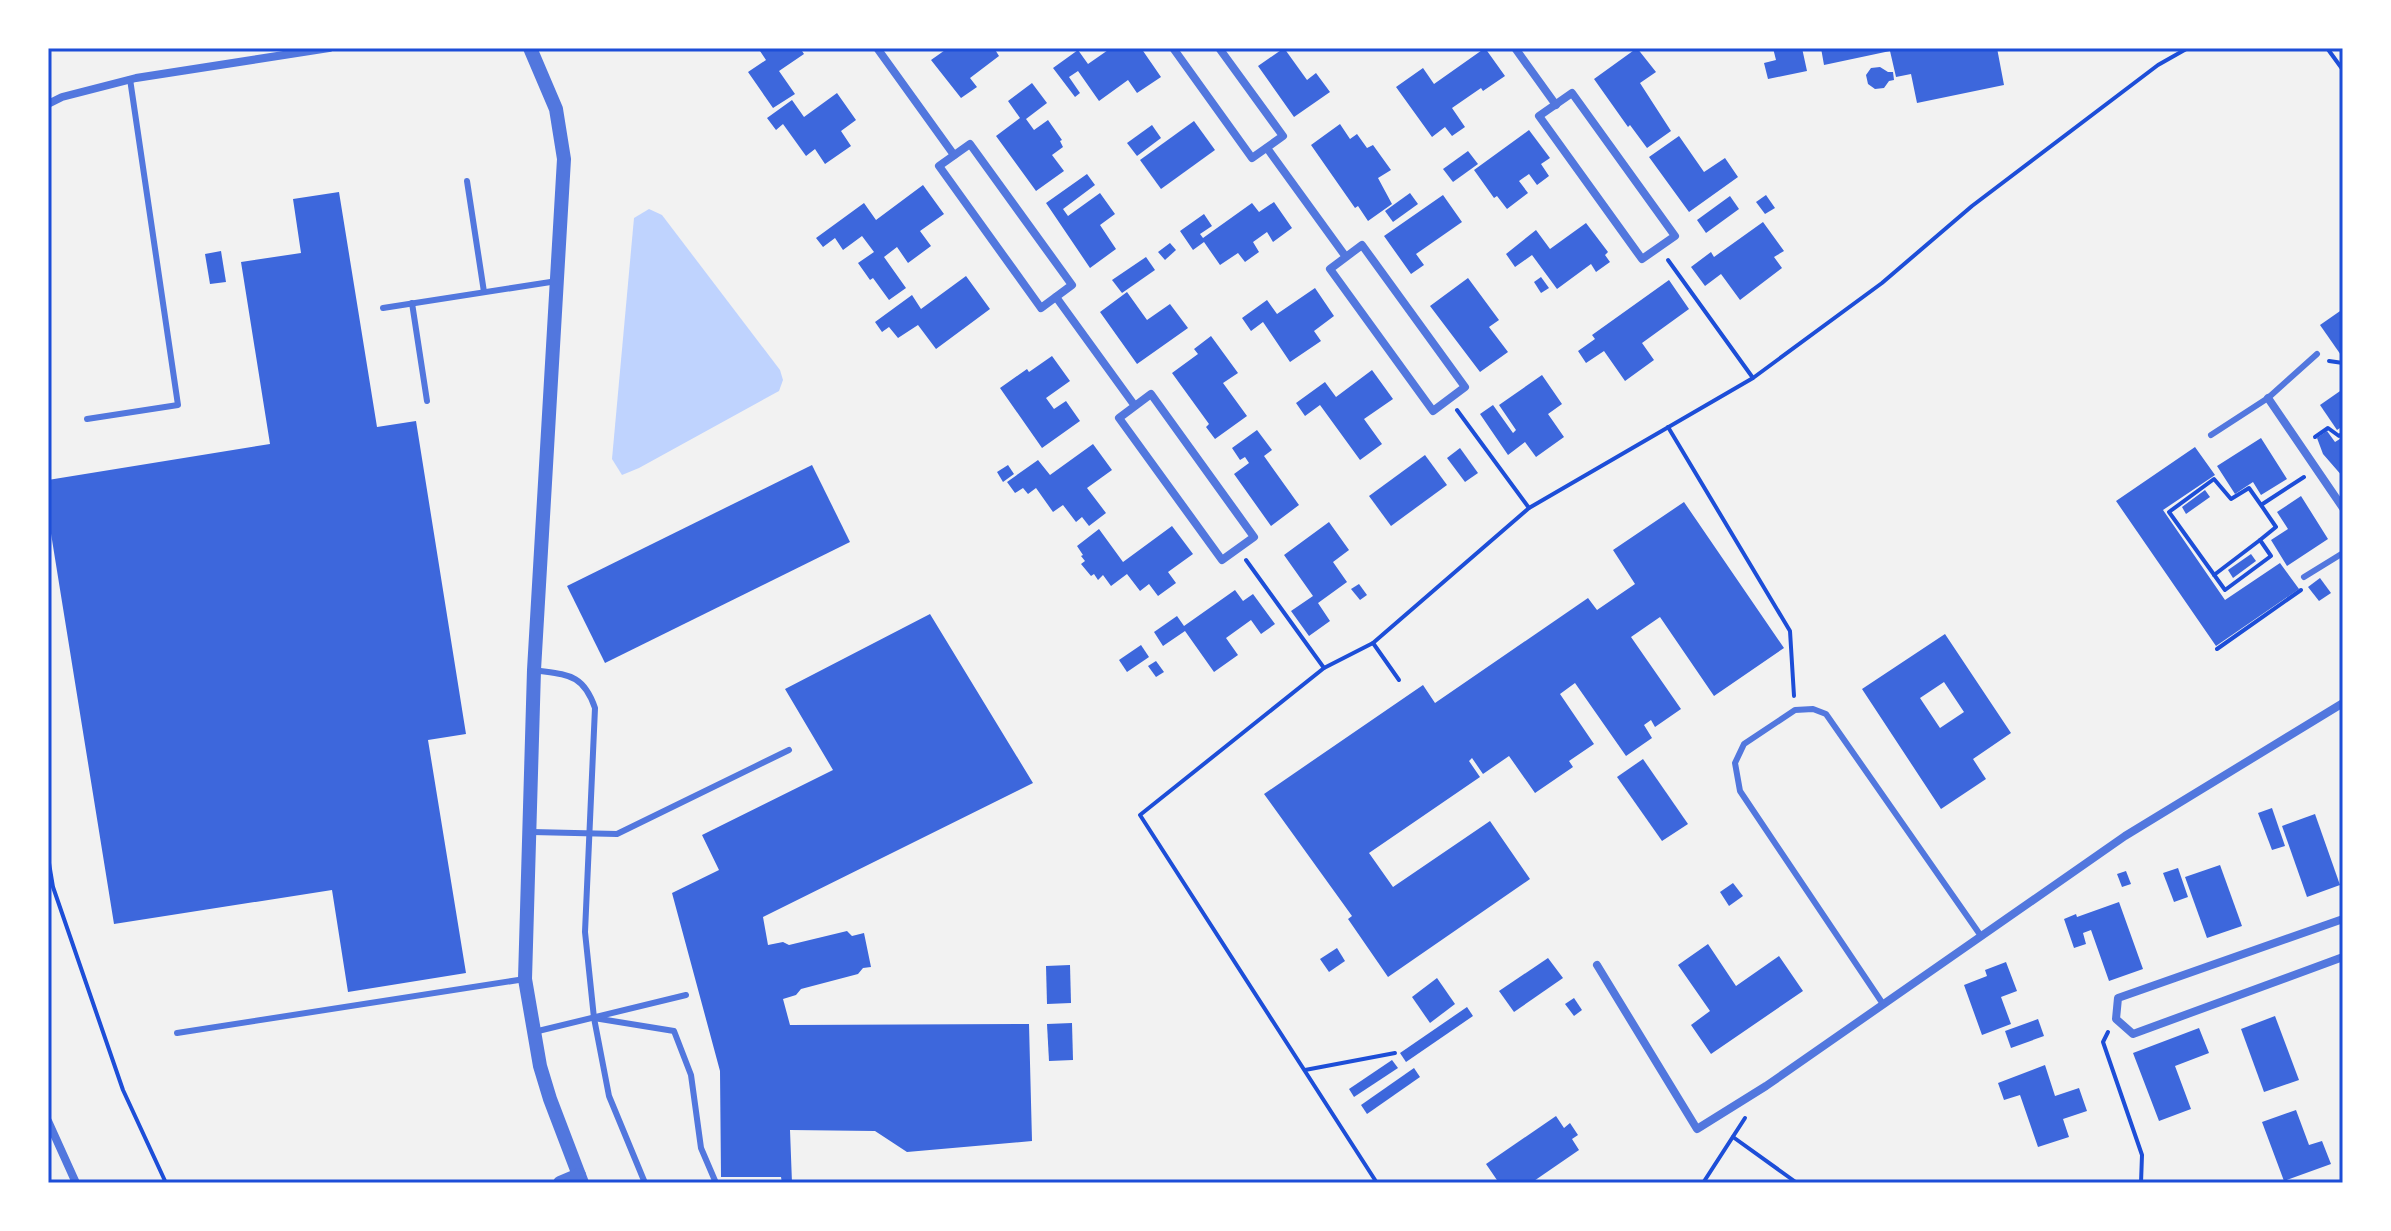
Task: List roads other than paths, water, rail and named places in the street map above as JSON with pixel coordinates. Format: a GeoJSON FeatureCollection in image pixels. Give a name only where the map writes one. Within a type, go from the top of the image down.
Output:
{"type":"FeatureCollection","features":[{"type":"Feature","properties":{"kind":"street"},"geometry":{"type":"LineString","coordinates":[[48,104],[62,97],[130,79],[329,48]]}},
{"type":"Feature","properties":{"kind":"street"},"geometry":{"type":"LineString","coordinates":[[530,48],[556,109],[564,159],[534,670],[525,979],[550,1099],[581,1179],[560,1183]]}},
{"type":"Feature","properties":{"kind":"street"},"geometry":{"type":"LineString","coordinates":[[877,48],[954,155]]}},
{"type":"Feature","properties":{"kind":"street"},"geometry":{"type":"LineString","coordinates":[[1173,48],[1252,158],[1283,136],[1219,48]]}},
{"type":"Feature","properties":{"kind":"street"},"geometry":{"type":"LineString","coordinates":[[1515,48],[1556,105]]}},
{"type":"Feature","properties":{"kind":"street"},"geometry":{"type":"LineString","coordinates":[[1572,93],[1675,236],[1642,259],[1539,116],[1556,105],[1572,93]]}},
{"type":"Feature","properties":{"kind":"street"},"geometry":{"type":"LineString","coordinates":[[970,144],[1072,285],[1041,308],[939,166],[954,155],[970,144]]}},
{"type":"Feature","properties":{"kind":"street"},"geometry":{"type":"LineString","coordinates":[[1267,148],[1346,257]]}},
{"type":"Feature","properties":{"kind":"street"},"geometry":{"type":"LineString","coordinates":[[1362,245],[1465,387],[1433,411],[1330,269],[1346,257],[1362,245]]}},
{"type":"Feature","properties":{"kind":"street"},"geometry":{"type":"LineString","coordinates":[[1056,297],[1135,406]]}},
{"type":"Feature","properties":{"kind":"street"},"geometry":{"type":"LineString","coordinates":[[1151,394],[1254,537],[1222,560],[1119,418],[1135,406],[1151,394]]}},
{"type":"Feature","properties":{"kind":"street"},"geometry":{"type":"LineString","coordinates":[[2268,398],[2343,508]]}},
{"type":"Feature","properties":{"kind":"street"},"geometry":{"type":"LineString","coordinates":[[1597,965],[1697,1129],[1766,1086],[2125,836],[2343,703]]}},
{"type":"Feature","properties":{"kind":"street"},"geometry":{"type":"LineString","coordinates":[[2343,919],[2118,998],[2116,1019],[2133,1034],[2343,957]]}},
{"type":"Feature","properties":{"kind":"street"},"geometry":{"type":"LineString","coordinates":[[48,1121],[76,1183]]}},
{"type":"Feature","properties":{"kind":"lane"},"geometry":{"type":"LineString","coordinates":[[87,419],[178,405],[130,79]]}},
{"type":"Feature","properties":{"kind":"lane"},"geometry":{"type":"LineString","coordinates":[[467,181],[484,292]]}},
{"type":"Feature","properties":{"kind":"lane"},"geometry":{"type":"LineString","coordinates":[[383,308],[557,281]]}},
{"type":"Feature","properties":{"kind":"lane"},"geometry":{"type":"LineString","coordinates":[[412,303],[427,401]]}},
{"type":"Feature","properties":{"kind":"lane"},"geometry":{"type":"LineString","coordinates":[[2211,435],[2268,398],[2317,354]]}},
{"type":"Feature","properties":{"kind":"lane"},"geometry":{"type":"LineString","coordinates":[[2304,577],[2343,553]]}},
{"type":"Feature","properties":{"kind":"lane"},"geometry":{"type":"LineString","coordinates":[[534,670],[570,675],[581,682],[595,708],[585,932],[594,1018],[609,1096],[645,1183]]}},
{"type":"Feature","properties":{"kind":"lane"},"geometry":{"type":"LineString","coordinates":[[1883,1004],[1740,791],[1735,763],[1744,744],[1795,710],[1813,709],[1826,714],[1981,936]]}},
{"type":"Feature","properties":{"kind":"lane"},"geometry":{"type":"LineString","coordinates":[[528,832],[617,834],[789,750]]}},
{"type":"Feature","properties":{"kind":"lane"},"geometry":{"type":"LineString","coordinates":[[177,1033],[525,979]]}},
{"type":"Feature","properties":{"kind":"lane"},"geometry":{"type":"LineString","coordinates":[[534,1032],[686,995]]}},
{"type":"Feature","properties":{"kind":"lane"},"geometry":{"type":"LineString","coordinates":[[594,1018],[674,1031],[691,1075],[701,1148],[716,1183]]}},
{"type":"Feature","properties":{"kind":"water"},"geometry":{"type":"Polygon","coordinates":[[[649,209],[662,215],[780,370],[783,380],[779,391],[622,475],[612,459],[634,218],[649,209]]]}}]}
